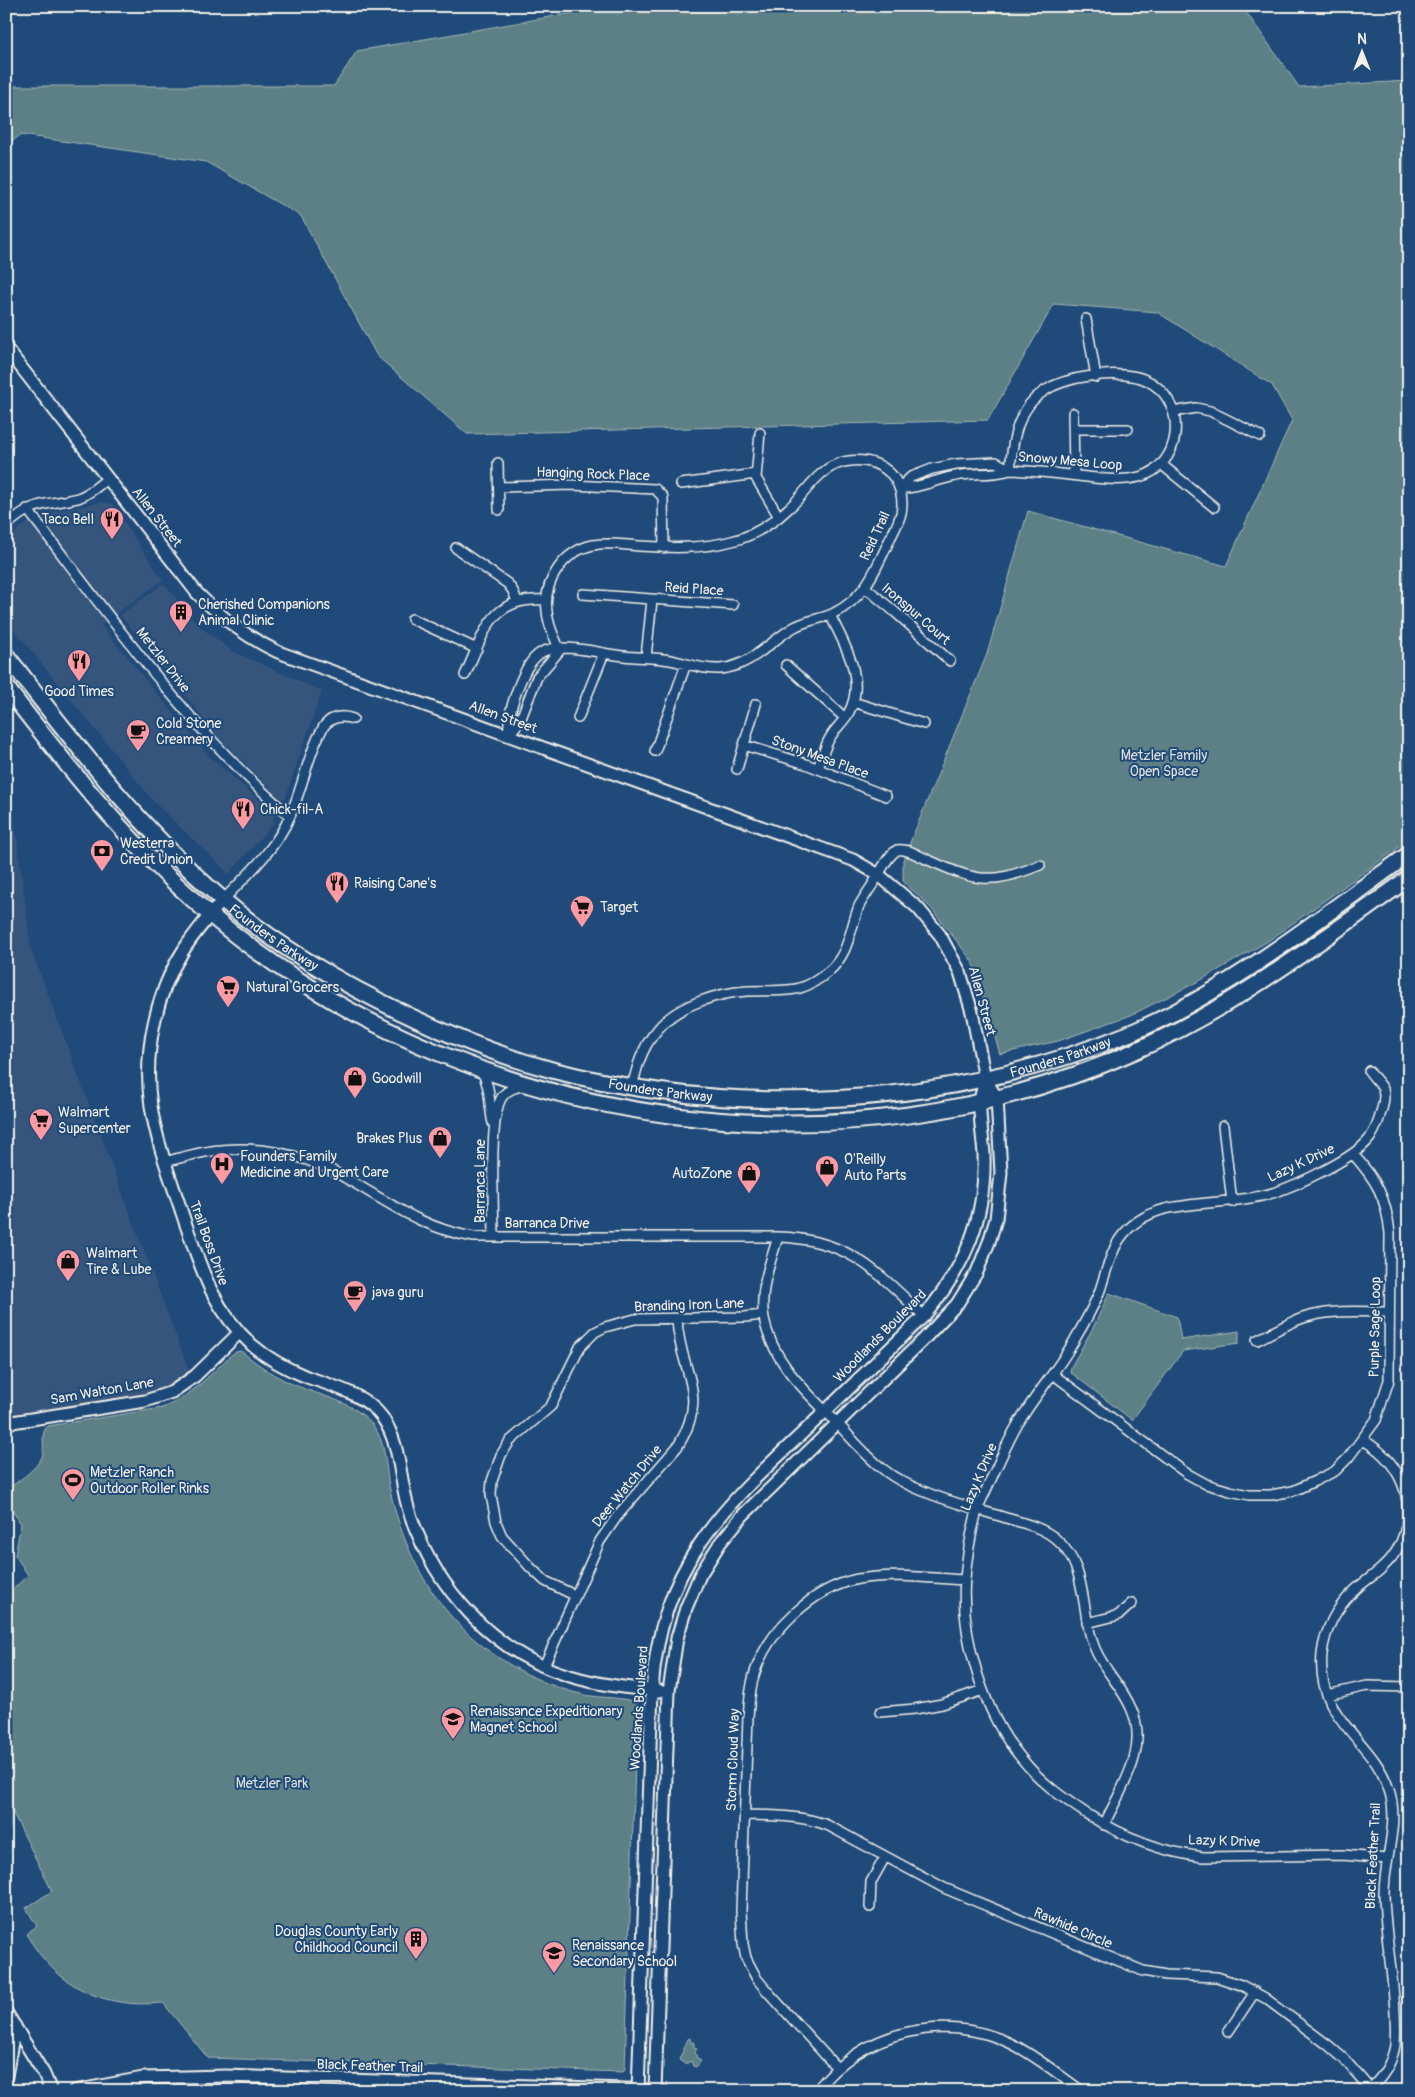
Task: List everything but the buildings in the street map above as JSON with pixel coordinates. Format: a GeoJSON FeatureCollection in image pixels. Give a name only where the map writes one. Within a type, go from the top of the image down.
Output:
{"type":"FeatureCollection","features":[{"type":"Feature","properties":{"kind":"highway","name":"Founders Parkway"},"geometry":{"type":"LineString","coordinates":[[6,655],[144,824],[169,851],[223,900],[316,966],[356,990],[406,1015],[471,1043],[549,1069],[631,1087],[716,1098],[768,1100],[821,1099],[905,1092],[985,1079],[1027,1069],[1131,1033],[1179,1010],[1259,960],[1409,854]]}},
{"type":"Feature","properties":{"kind":"highway","name":"Founders Parkway"},"geometry":{"type":"LineString","coordinates":[[6,687],[129,838],[168,879],[210,915],[276,965],[345,1008],[411,1042],[481,1070],[526,1085],[576,1098],[667,1115],[767,1123],[850,1122],[912,1114],[980,1102],[1044,1085],[1109,1062],[1182,1028],[1279,969],[1409,878]]}},
{"type":"Feature","properties":{"kind":"highway"},"geometry":{"type":"LineString","coordinates":[[576,1098],[616,1094],[631,1087]]}},
{"type":"Feature","properties":{"kind":"street"},"geometry":{"type":"LineString","coordinates":[[1086,319],[1096,377]]}},
{"type":"Feature","properties":{"kind":"street","name":"Allen Street"},"geometry":{"type":"LineString","coordinates":[[6,348],[197,593],[229,624],[253,640],[278,652],[835,852],[879,875],[918,908],[940,935],[954,960],[966,988],[985,1079]]}},
{"type":"Feature","properties":{"kind":"street","name":"Snowy Mesa Loop"},"geometry":{"type":"LineString","coordinates":[[899,488],[915,488],[954,476],[995,474],[1010,470],[1130,479],[1148,474],[1161,464],[1170,451],[1176,426],[1173,412],[1163,393],[1147,380],[1128,375],[1096,377],[1062,383],[1047,390],[1033,400],[1020,421],[1010,470]]}},
{"type":"Feature","properties":{"kind":"street"},"geometry":{"type":"LineString","coordinates":[[1173,412],[1196,408],[1210,410],[1260,436]]}},
{"type":"Feature","properties":{"kind":"street"},"geometry":{"type":"LineString","coordinates":[[1073,413],[1074,475]]}},
{"type":"Feature","properties":{"kind":"street"},"geometry":{"type":"LineString","coordinates":[[1074,429],[1128,428]]}},
{"type":"Feature","properties":{"kind":"street"},"geometry":{"type":"LineString","coordinates":[[760,433],[757,482],[779,517]]}},
{"type":"Feature","properties":{"kind":"street"},"geometry":{"type":"LineString","coordinates":[[509,735],[520,721],[540,672],[560,650],[548,617],[546,600],[550,582],[556,571],[567,559],[583,549],[605,544],[694,548],[734,541],[779,517],[795,503],[820,474],[846,461],[866,461],[879,466],[890,473],[899,488]]}},
{"type":"Feature","properties":{"kind":"street"},"geometry":{"type":"LineString","coordinates":[[498,463],[500,510]]}},
{"type":"Feature","properties":{"kind":"street"},"geometry":{"type":"LineString","coordinates":[[1161,464],[1214,507]]}},
{"type":"Feature","properties":{"kind":"street"},"geometry":{"type":"LineString","coordinates":[[681,484],[756,474]]}},
{"type":"Feature","properties":{"kind":"street"},"geometry":{"type":"LineString","coordinates":[[6,526],[27,509],[48,502],[80,497],[91,492],[108,478]]}},
{"type":"Feature","properties":{"kind":"street","name":"Hanging Rock Place"},"geometry":{"type":"LineString","coordinates":[[499,487],[571,485],[655,489],[662,497],[664,548]]}},
{"type":"Feature","properties":{"kind":"street","name":"Reid Trail"},"geometry":{"type":"LineString","coordinates":[[509,735],[511,711],[526,669],[538,654],[548,650],[577,649],[646,657],[714,669],[737,666],[754,658],[799,624],[830,615],[850,603],[864,587],[900,517],[902,502],[899,488]]}},
{"type":"Feature","properties":{"kind":"street","name":"Metzler Drive"},"geometry":{"type":"LineString","coordinates":[[27,509],[194,721],[240,771],[290,816]]}},
{"type":"Feature","properties":{"kind":"street"},"geometry":{"type":"LineString","coordinates":[[456,548],[508,584],[517,601]]}},
{"type":"Feature","properties":{"kind":"street","name":"Ironspur Court"},"geometry":{"type":"LineString","coordinates":[[864,587],[884,602],[950,661]]}},
{"type":"Feature","properties":{"kind":"street","name":"Reid Place"},"geometry":{"type":"LineString","coordinates":[[583,594],[733,605]]}},
{"type":"Feature","properties":{"kind":"street"},"geometry":{"type":"LineString","coordinates":[[465,675],[495,615],[517,601],[530,599],[546,600]]}},
{"type":"Feature","properties":{"kind":"street","name":"Reid Place"},"geometry":{"type":"LineString","coordinates":[[646,657],[652,600]]}},
{"type":"Feature","properties":{"kind":"street"},"geometry":{"type":"LineString","coordinates":[[818,768],[829,739],[845,718],[853,702],[855,682],[851,660],[830,615]]}},
{"type":"Feature","properties":{"kind":"street"},"geometry":{"type":"LineString","coordinates":[[412,618],[477,649]]}},
{"type":"Feature","properties":{"kind":"street"},"geometry":{"type":"LineString","coordinates":[[578,718],[604,653]]}},
{"type":"Feature","properties":{"kind":"street"},"geometry":{"type":"LineString","coordinates":[[655,751],[686,664]]}},
{"type":"Feature","properties":{"kind":"street"},"geometry":{"type":"LineString","coordinates":[[786,665],[845,718]]}},
{"type":"Feature","properties":{"kind":"street"},"geometry":{"type":"LineString","coordinates":[[853,702],[924,724]]}},
{"type":"Feature","properties":{"kind":"street"},"geometry":{"type":"LineString","coordinates":[[737,769],[756,704]]}},
{"type":"Feature","properties":{"kind":"street","name":"Trail Boss Drive"},"geometry":{"type":"LineString","coordinates":[[353,719],[347,717],[333,718],[324,726],[290,816],[280,837],[265,856],[210,915],[184,949],[170,975],[161,1001],[151,1044],[149,1093],[155,1127],[165,1162],[207,1285],[221,1311],[239,1333],[268,1357],[284,1366],[355,1396],[376,1410],[383,1418],[393,1439],[404,1494],[417,1535],[438,1573],[467,1611],[504,1644],[544,1666],[568,1676],[594,1682],[669,1691]]}},
{"type":"Feature","properties":{"kind":"street","name":"Stony Mesa Place"},"geometry":{"type":"LineString","coordinates":[[744,745],[818,768],[886,796]]}},
{"type":"Feature","properties":{"kind":"street"},"geometry":{"type":"LineString","coordinates":[[631,1087],[640,1058],[648,1043],[659,1027],[675,1015],[708,999],[727,994],[744,991],[785,992],[797,990],[822,978],[843,956],[860,905],[889,858],[900,849],[909,851],[956,872],[979,879],[1007,877],[1040,865]]}},
{"type":"Feature","properties":{"kind":"street","name":"Barranca Lane"},"geometry":{"type":"LineString","coordinates":[[481,1070],[488,1086],[490,1110],[494,1125]]}},
{"type":"Feature","properties":{"kind":"street","name":"Lazy K Drive"},"geometry":{"type":"LineString","coordinates":[[1369,1071],[1383,1090],[1383,1106],[1378,1122],[1369,1139],[1354,1154],[1292,1185],[1264,1196],[1232,1202],[1164,1209],[1146,1216],[1128,1229],[1113,1251],[1098,1295],[1088,1316],[1054,1375],[1021,1418],[978,1509],[964,1580],[967,1624],[976,1666],[983,1690],[1005,1734],[1021,1758],[1047,1786],[1104,1825],[1159,1849],[1203,1857],[1343,1855],[1386,1858]]}},
{"type":"Feature","properties":{"kind":"street","name":"Woodlands Boulevard"},"geometry":{"type":"LineString","coordinates":[[655,2090],[669,1691],[677,1638],[691,1595],[710,1559],[744,1515],[924,1340],[957,1304],[968,1288],[983,1258],[997,1212],[1000,1190],[1001,1159],[997,1098],[985,1079]]}},
{"type":"Feature","properties":{"kind":"street","name":"Woodlands Boulevard"},"geometry":{"type":"LineString","coordinates":[[638,2090],[652,1690],[656,1654],[664,1620],[675,1587],[708,1530],[731,1503],[924,1316],[940,1297],[958,1270],[976,1228],[983,1192],[984,1154],[980,1102],[985,1079]]}},
{"type":"Feature","properties":{"kind":"street","name":"Barranca Lane"},"geometry":{"type":"LineString","coordinates":[[494,1237],[494,1125],[499,1104],[504,1094],[513,1088],[526,1085]]}},
{"type":"Feature","properties":{"kind":"street"},"geometry":{"type":"LineString","coordinates":[[1223,1126],[1232,1202]]}},
{"type":"Feature","properties":{"kind":"street","name":"Barranca Drive"},"geometry":{"type":"LineString","coordinates":[[165,1162],[221,1150],[248,1150],[287,1155],[331,1170],[400,1211],[441,1230],[474,1237],[778,1237],[817,1242],[852,1255],[877,1272],[924,1316]]}},
{"type":"Feature","properties":{"kind":"street","name":"Purple Sage Loop"},"geometry":{"type":"LineString","coordinates":[[1054,1375],[1186,1473],[1206,1484],[1230,1492],[1271,1495],[1293,1490],[1335,1471],[1363,1440],[1376,1420],[1389,1380],[1390,1233],[1386,1203],[1368,1171],[1354,1154]]}},
{"type":"Feature","properties":{"kind":"street"},"geometry":{"type":"LineString","coordinates":[[778,1237],[765,1281],[763,1315],[768,1336],[776,1354],[789,1373],[825,1412],[882,1469],[905,1483],[930,1494],[1036,1527],[1056,1538],[1069,1552],[1077,1567],[1087,1623],[1095,1649],[1131,1708],[1138,1738],[1132,1766],[1104,1825]]}},
{"type":"Feature","properties":{"kind":"street"},"geometry":{"type":"LineString","coordinates":[[957,1304],[953,1296],[958,1270]]}},
{"type":"Feature","properties":{"kind":"street"},"geometry":{"type":"LineString","coordinates":[[1257,1340],[1302,1318],[1339,1312],[1389,1312]]}},
{"type":"Feature","properties":{"kind":"street","name":"Branding Iron Lane"},"geometry":{"type":"LineString","coordinates":[[574,1594],[546,1581],[530,1567],[502,1536],[496,1522],[492,1508],[492,1481],[495,1468],[510,1441],[551,1406],[580,1347],[590,1336],[605,1327],[627,1320],[763,1315]]}},
{"type":"Feature","properties":{"kind":"street","name":"Deer Watch Drive"},"geometry":{"type":"LineString","coordinates":[[544,1666],[574,1594],[608,1528],[678,1446],[688,1426],[693,1407],[693,1394],[691,1378],[678,1338],[677,1319]]}},
{"type":"Feature","properties":{"kind":"street","name":"Sam Walton Lane"},"geometry":{"type":"LineString","coordinates":[[6,1423],[145,1401],[172,1392],[194,1376],[239,1333]]}},
{"type":"Feature","properties":{"kind":"street","name":"Black Feather Trail"},"geometry":{"type":"LineString","coordinates":[[1363,1440],[1382,1452],[1396,1471],[1407,1498],[1407,1522],[1401,1542],[1391,1559],[1353,1592],[1333,1616],[1327,1630],[1322,1656],[1327,1695],[1340,1720],[1379,1768],[1390,1791],[1393,1817],[1386,1858],[1384,1911],[1395,2020],[1395,2044],[1388,2067],[1370,2090]]}},
{"type":"Feature","properties":{"kind":"street","name":"Storm Cloud Way"},"geometry":{"type":"LineString","coordinates":[[836,2067],[767,1991],[746,1958],[741,1929],[748,1717],[754,1674],[776,1634],[790,1618],[808,1602],[840,1584],[877,1577],[964,1580]]}},
{"type":"Feature","properties":{"kind":"street"},"geometry":{"type":"LineString","coordinates":[[1087,1623],[1119,1615],[1132,1603]]}},
{"type":"Feature","properties":{"kind":"street"},"geometry":{"type":"LineString","coordinates":[[1327,1695],[1367,1686],[1409,1687]]}},
{"type":"Feature","properties":{"kind":"street"},"geometry":{"type":"LineString","coordinates":[[880,1712],[915,1709],[942,1704],[983,1690]]}},
{"type":"Feature","properties":{"kind":"street","name":"Rawhide Circle"},"geometry":{"type":"LineString","coordinates":[[746,1815],[809,1818],[967,1898],[1143,1971],[1166,1975],[1217,1977],[1241,1985],[1255,1992],[1328,2045],[1344,2059],[1370,2090]]}},
{"type":"Feature","properties":{"kind":"street"},"geometry":{"type":"LineString","coordinates":[[870,1907],[871,1882],[885,1857]]}},
{"type":"Feature","properties":{"kind":"street"},"geometry":{"type":"LineString","coordinates":[[1228,2032],[1255,1992]]}},
{"type":"Feature","properties":{"kind":"street"},"geometry":{"type":"LineString","coordinates":[[6,2012],[44,2074],[51,2091]]}},
{"type":"Feature","properties":{"kind":"street"},"geometry":{"type":"LineString","coordinates":[[6,2076],[15,2026]]}},
{"type":"Feature","properties":{"kind":"street"},"geometry":{"type":"LineString","coordinates":[[816,2091],[836,2067],[854,2054],[891,2037],[923,2029],[947,2028],[969,2030],[993,2036],[1013,2044],[1082,2091]]}},
{"type":"Feature","properties":{"kind":"street","name":"Black Feather Trail"},"geometry":{"type":"LineString","coordinates":[[74,2091],[128,2080],[162,2077],[226,2076],[371,2086],[666,2091]]}},
{"type":"Feature","properties":{"kind":"shaded area"},"geometry":{"type":"Polygon","coordinates":[[[102,502],[112,504],[163,580],[101,625],[207,754],[274,813],[274,823],[229,874],[155,803],[6,620],[6,543],[20,527],[53,512],[102,502]]]}},
{"type":"Feature","properties":{"kind":"shaded area"},"geometry":{"type":"Polygon","coordinates":[[[164,583],[197,624],[232,651],[322,691],[285,799],[279,798],[217,735],[120,615],[164,583]]]}},
{"type":"Feature","properties":{"kind":"shaded area"},"geometry":{"type":"Polygon","coordinates":[[[6,751],[31,949],[191,1376],[171,1390],[137,1399],[6,1420],[6,751]]]}},
{"type":"Feature","properties":{"kind":"shaded area"},"geometry":{"type":"Polygon","coordinates":[[[6,1798],[10,1807],[11,1818],[6,1838],[6,1798]]]}},
{"type":"Feature","properties":{"kind":"green space","name":"Metzler Family Open Space"},"geometry":{"type":"Polygon","coordinates":[[[577,6],[1242,6],[1299,87],[1409,81],[1409,840],[1268,941],[1201,980],[1131,1015],[1058,1041],[1000,1054],[972,961],[931,908],[903,881],[903,860],[987,654],[1028,511],[1226,566],[1292,420],[1272,385],[1157,312],[1054,304],[988,420],[467,434],[377,356],[301,216],[206,162],[21,135],[6,145],[6,86],[334,86],[357,51],[578,12],[577,6]]]}},
{"type":"Feature","properties":{"kind":"green space"},"geometry":{"type":"Polygon","coordinates":[[[1109,1293],[1177,1317],[1181,1340],[1239,1331],[1239,1343],[1183,1351],[1132,1420],[1070,1372],[1109,1293]]]}},
{"type":"Feature","properties":{"kind":"green space","name":"Metzler Park"},"geometry":{"type":"Polygon","coordinates":[[[241,1351],[288,1382],[344,1403],[364,1416],[372,1424],[383,1447],[396,1514],[413,1559],[424,1580],[438,1599],[470,1635],[500,1658],[523,1672],[547,1683],[585,1695],[637,1703],[625,2068],[623,2072],[208,2058],[163,2003],[141,2004],[121,2002],[101,1998],[84,1991],[67,1981],[52,1968],[26,1934],[37,1926],[26,1908],[52,1891],[6,1799],[6,1596],[28,1575],[15,1555],[21,1524],[6,1501],[6,1490],[26,1475],[39,1462],[43,1453],[44,1432],[48,1426],[162,1408],[182,1398],[231,1355],[241,1351]]]}},
{"type":"Feature","properties":{"kind":"green space"},"geometry":{"type":"Polygon","coordinates":[[[690,2038],[691,2043],[694,2042],[694,2048],[697,2048],[695,2052],[697,2058],[701,2061],[696,2067],[693,2066],[691,2061],[685,2064],[679,2060],[690,2038]]]}},
{"type":"Feature","properties":{"kind":"place","name":"Taco Bell"},"geometry":{"type":"Point","coordinates":[112,540]}},
{"type":"Feature","properties":{"kind":"place","name":"Cherished Companions Animal Clinic"},"geometry":{"type":"Point","coordinates":[181,633]}},
{"type":"Feature","properties":{"kind":"place","name":"Good Times"},"geometry":{"type":"Point","coordinates":[79,682]}},
{"type":"Feature","properties":{"kind":"place","name":"Cold Stone Creamery"},"geometry":{"type":"Point","coordinates":[138,752]}},
{"type":"Feature","properties":{"kind":"place","name":"Chick-fil-A"},"geometry":{"type":"Point","coordinates":[243,830]}},
{"type":"Feature","properties":{"kind":"place","name":"Westerra Credit Union"},"geometry":{"type":"Point","coordinates":[102,872]}},
{"type":"Feature","properties":{"kind":"place","name":"Raising Cane's"},"geometry":{"type":"Point","coordinates":[337,904]}},
{"type":"Feature","properties":{"kind":"place","name":"Target"},"geometry":{"type":"Point","coordinates":[582,928]}},
{"type":"Feature","properties":{"kind":"place","name":"Natural Grocers"},"geometry":{"type":"Point","coordinates":[228,1008]}},
{"type":"Feature","properties":{"kind":"place","name":"Goodwill"},"geometry":{"type":"Point","coordinates":[355,1099]}},
{"type":"Feature","properties":{"kind":"place","name":"Walmart Supercenter"},"geometry":{"type":"Point","coordinates":[41,1141]}},
{"type":"Feature","properties":{"kind":"place","name":"Brakes Plus"},"geometry":{"type":"Point","coordinates":[440,1159]}},
{"type":"Feature","properties":{"kind":"place","name":"Founders Family Medicine and Urgent Care"},"geometry":{"type":"Point","coordinates":[222,1185]}},
{"type":"Feature","properties":{"kind":"place","name":"O'Reilly Auto Parts"},"geometry":{"type":"Point","coordinates":[827,1188]}},
{"type":"Feature","properties":{"kind":"place","name":"AutoZone"},"geometry":{"type":"Point","coordinates":[749,1194]}},
{"type":"Feature","properties":{"kind":"place","name":"Walmart Tire & Lube"},"geometry":{"type":"Point","coordinates":[68,1282]}},
{"type":"Feature","properties":{"kind":"place","name":"java guru"},"geometry":{"type":"Point","coordinates":[355,1313]}},
{"type":"Feature","properties":{"kind":"place","name":"Metzler Ranch Outdoor Roller Rinks"},"geometry":{"type":"Point","coordinates":[73,1501]}},
{"type":"Feature","properties":{"kind":"place","name":"Renaissance Expeditionary Magnet School"},"geometry":{"type":"Point","coordinates":[453,1740]}},
{"type":"Feature","properties":{"kind":"place","name":"Douglas County Early Childhood Council"},"geometry":{"type":"Point","coordinates":[416,1960]}},
{"type":"Feature","properties":{"kind":"place","name":"Renaissance Secondary School"},"geometry":{"type":"Point","coordinates":[554,1974]}}]}
